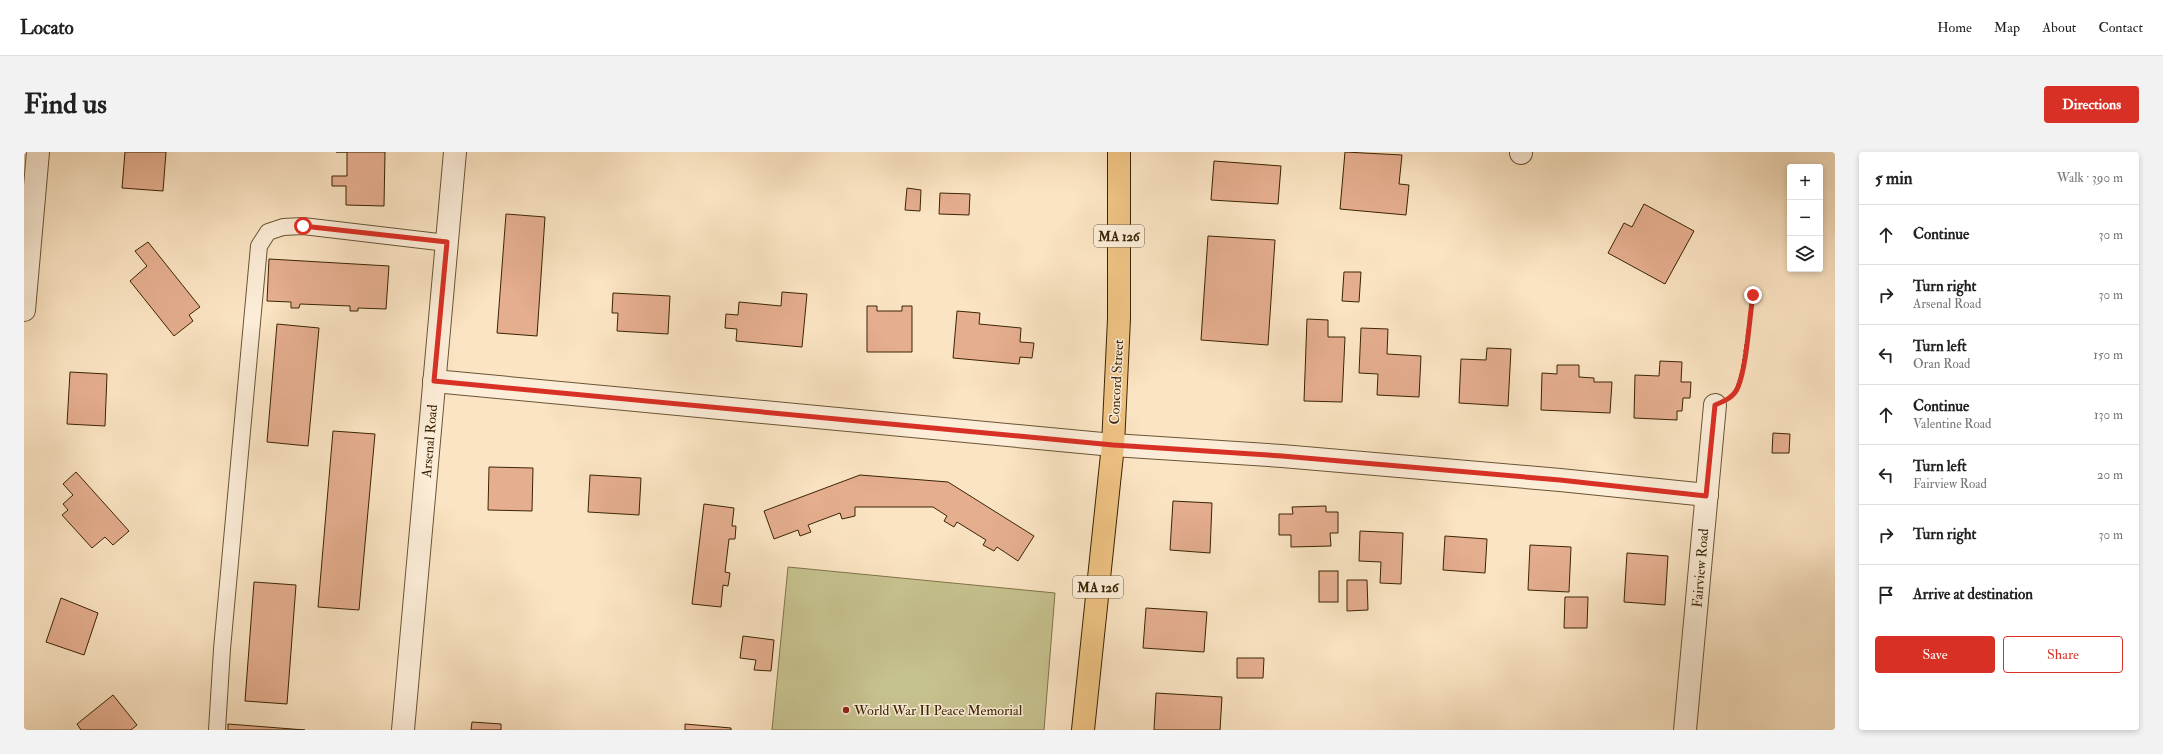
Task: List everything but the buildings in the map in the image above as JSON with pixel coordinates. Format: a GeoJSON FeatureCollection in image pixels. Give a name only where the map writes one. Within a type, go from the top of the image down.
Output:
{"type":"FeatureCollection","features":[{"type":"Feature","properties":{"kind":"main road","name":"Concord Street"},"geometry":{"type":"LineString","coordinates":[[1083,730],[1113,445],[1119,319],[1119,152]]}},
{"type":"Feature","properties":{"kind":"street"},"geometry":{"type":"LineString","coordinates":[[24,310],[38,152]]}},
{"type":"Feature","properties":{"kind":"street","name":"Arsenal Road"},"geometry":{"type":"LineString","coordinates":[[403,730],[455,152]]}},
{"type":"Feature","properties":{"kind":"street"},"geometry":{"type":"LineString","coordinates":[[434,381],[1113,445],[1298,457],[1568,480],[1706,496]]}},
{"type":"Feature","properties":{"kind":"street","name":"Fairview Road"},"geometry":{"type":"LineString","coordinates":[[1685,730],[1715,405]]}},
{"type":"Feature","properties":{"kind":"lane"},"geometry":{"type":"LineString","coordinates":[[217,730],[222,649],[258,246],[268,232],[283,227],[303,226],[447,242]]}},
{"type":"Feature","properties":{"kind":"path"},"geometry":{"type":"LineString","coordinates":[[1715,405],[1728,400],[1738,388],[1753,295]]}},
{"type":"Feature","properties":{"kind":"shaded area"},"geometry":{"type":"Polygon","coordinates":[[[788,567],[1055,593],[1044,730],[772,730],[788,567]]]}},
{"type":"Feature","properties":{"kind":"place","name":"World War II Peace Memorial"},"geometry":{"type":"Point","coordinates":[846,710]}},
{"type":"Feature","properties":{"kind":"route"},"geometry":{"type":"LineString","coordinates":[[303,226],[447,242],[434,381],[1113,445],[1282,456],[1560,480],[1636,487],[1706,496],[1715,405],[1728,400],[1738,388],[1753,295]]}}]}
